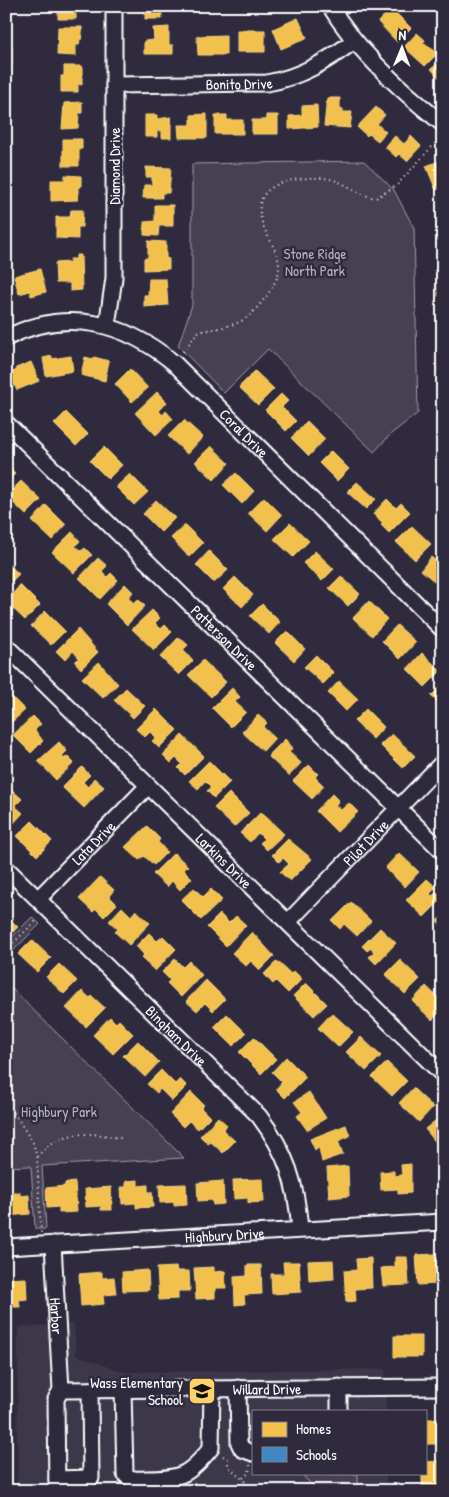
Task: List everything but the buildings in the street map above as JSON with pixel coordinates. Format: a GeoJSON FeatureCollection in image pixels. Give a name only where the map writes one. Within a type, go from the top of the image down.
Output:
{"type":"FeatureCollection","features":[{"type":"Feature","properties":{"kind":"street","name":"Diamond Drive"},"geometry":{"type":"LineString","coordinates":[[106,326],[114,278],[114,6]]}},
{"type":"Feature","properties":{"kind":"street"},"geometry":{"type":"LineString","coordinates":[[330,6],[354,41],[443,124]]}},
{"type":"Feature","properties":{"kind":"street","name":"Bonito Drive"},"geometry":{"type":"LineString","coordinates":[[114,85],[267,83],[289,78],[317,66],[354,41]]}},
{"type":"Feature","properties":{"kind":"street","name":"Coral Drive"},"geometry":{"type":"LineString","coordinates":[[6,338],[27,330],[55,323],[87,322],[106,326],[146,342],[174,362],[443,630]]}},
{"type":"Feature","properties":{"kind":"street","name":"Patterson Drive"},"geometry":{"type":"LineString","coordinates":[[6,423],[443,852]]}},
{"type":"Feature","properties":{"kind":"street","name":"Larkins Drive"},"geometry":{"type":"LineString","coordinates":[[6,646],[443,1074]]}},
{"type":"Feature","properties":{"kind":"street","name":"Pilot Drive"},"geometry":{"type":"LineString","coordinates":[[288,922],[443,762]]}},
{"type":"Feature","properties":{"kind":"street","name":"Lata Drive"},"geometry":{"type":"LineString","coordinates":[[38,899],[148,786]]}},
{"type":"Feature","properties":{"kind":"street","name":"Bingham Drive"},"geometry":{"type":"LineString","coordinates":[[6,868],[259,1116],[278,1142],[295,1184],[300,1229]]}},
{"type":"Feature","properties":{"kind":"street","name":"Highbury Drive"},"geometry":{"type":"LineString","coordinates":[[6,1247],[47,1241],[443,1222]]}},
{"type":"Feature","properties":{"kind":"street","name":"Harbor"},"geometry":{"type":"LineString","coordinates":[[47,1241],[60,1390],[56,1399],[57,1485]]}},
{"type":"Feature","properties":{"kind":"street"},"geometry":{"type":"LineString","coordinates":[[339,1387],[339,1410]]}},
{"type":"Feature","properties":{"kind":"street","name":"Willard Drive"},"geometry":{"type":"LineString","coordinates":[[60,1390],[443,1387]]}},
{"type":"Feature","properties":{"kind":"street"},"geometry":{"type":"LineString","coordinates":[[238,1388],[239,1443],[242,1449],[251,1457]]}},
{"type":"Feature","properties":{"kind":"street"},"geometry":{"type":"LineString","coordinates":[[123,1389],[124,1471],[128,1478],[179,1477],[195,1465],[211,1448],[212,1389]]}},
{"type":"Feature","properties":{"kind":"street"},"geometry":{"type":"LineString","coordinates":[[57,1485],[90,1478],[90,1390]]}},
{"type":"Feature","properties":{"kind":"path"},"geometry":{"type":"LineString","coordinates":[[183,352],[198,332],[245,319],[275,284],[280,267],[261,222],[260,211],[262,200],[274,185],[284,180],[332,179],[363,196],[376,198],[397,185],[439,139]]}},
{"type":"Feature","properties":{"kind":"path"},"geometry":{"type":"LineString","coordinates":[[6,950],[38,919]]}},
{"type":"Feature","properties":{"kind":"path"},"geometry":{"type":"LineString","coordinates":[[6,1100],[33,1143],[37,1157],[47,1241]]}},
{"type":"Feature","properties":{"kind":"path"},"geometry":{"type":"LineString","coordinates":[[37,1157],[48,1143],[68,1136],[89,1134],[124,1139]]}},
{"type":"Feature","properties":{"kind":"path"},"geometry":{"type":"LineString","coordinates":[[211,1448],[228,1459],[228,1466],[255,1491]]}},
{"type":"Feature","properties":{"kind":"path"},"geometry":{"type":"LineString","coordinates":[[243,1478],[249,1473],[251,1457]]}},
{"type":"Feature","properties":{"kind":"shaded area","name":"Wass Elementary School"},"geometry":{"type":"Polygon","coordinates":[[[74,1324],[76,1355],[123,1372],[385,1369],[386,1410],[252,1410],[252,1474],[386,1474],[387,1491],[17,1491],[18,1327],[74,1324]]]}},
{"type":"Feature","properties":{"kind":"green space","name":"Stone Ridge North Park"},"geometry":{"type":"Polygon","coordinates":[[[364,161],[394,190],[414,228],[418,413],[392,433],[374,452],[268,349],[224,393],[178,346],[192,305],[192,164],[364,161]]]}},
{"type":"Feature","properties":{"kind":"green space"},"geometry":{"type":"Polygon","coordinates":[[[32,917],[40,924],[6,958],[6,943],[32,917]]]}},
{"type":"Feature","properties":{"kind":"green space","name":"Highbury Park"},"geometry":{"type":"Polygon","coordinates":[[[6,983],[184,1158],[42,1166],[46,1229],[35,1229],[31,1166],[6,1167],[6,983]]]}},
{"type":"Feature","properties":{"kind":"green space"},"geometry":{"type":"Polygon","coordinates":[[[358,1474],[358,1491],[318,1491],[302,1475],[358,1474]]]}},
{"type":"Feature","properties":{"kind":"place","name":"Wass Elementary School"},"geometry":{"type":"Point","coordinates":[202,1391]}}]}
